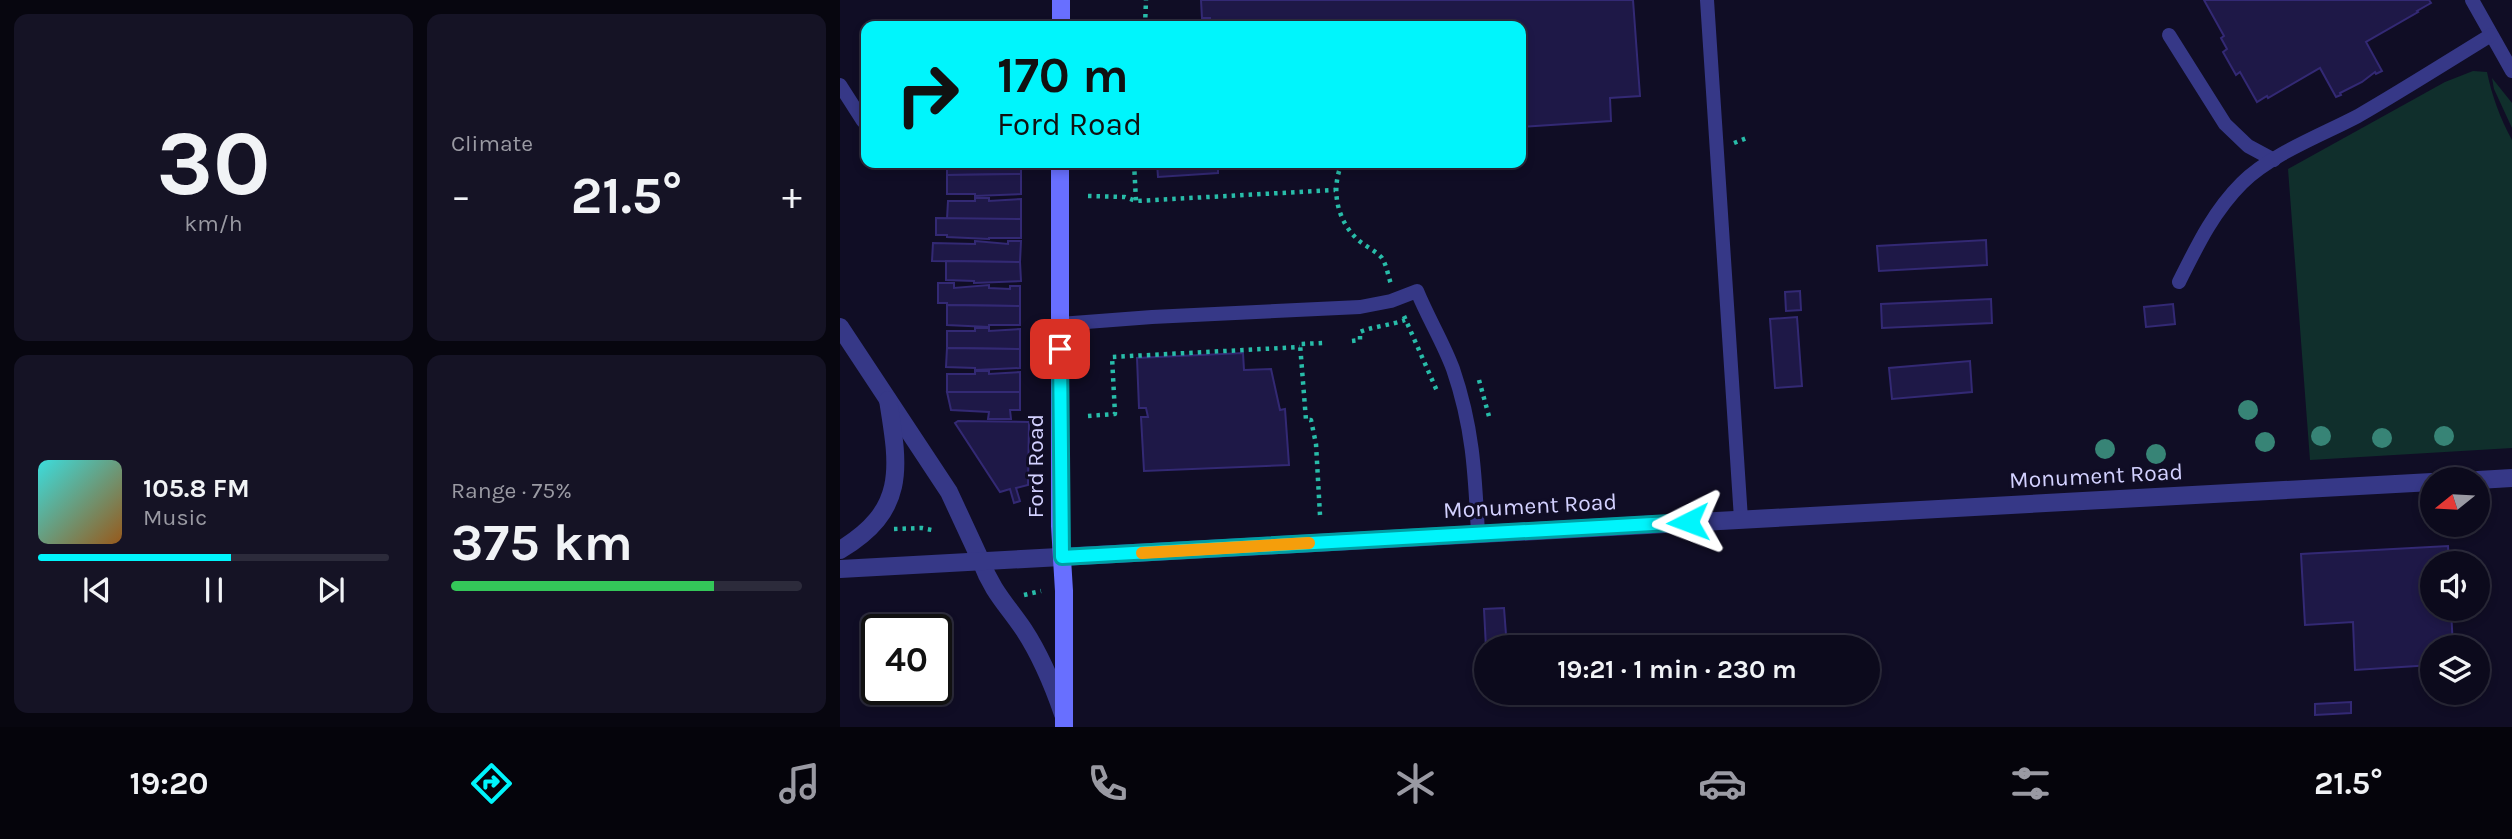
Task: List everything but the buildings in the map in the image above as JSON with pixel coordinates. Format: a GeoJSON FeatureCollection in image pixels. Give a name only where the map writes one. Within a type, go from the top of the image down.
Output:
{"type":"FeatureCollection","features":[{"type":"Feature","properties":{"kind":"main road"},"geometry":{"type":"LineString","coordinates":[[1061,0],[1061,21]]}},
{"type":"Feature","properties":{"kind":"main road","name":"Ford Road"},"geometry":{"type":"LineString","coordinates":[[1060,168],[1064,722]]}},
{"type":"Feature","properties":{"kind":"street"},"geometry":{"type":"LineString","coordinates":[[840,327],[959,510],[1000,600],[1025,632],[1040,659],[1064,722]]}},
{"type":"Feature","properties":{"kind":"street"},"geometry":{"type":"LineString","coordinates":[[840,550],[871,528],[887,506],[892,493],[896,455],[888,400]]}},
{"type":"Feature","properties":{"kind":"street"},"geometry":{"type":"LineString","coordinates":[[2490,479],[2512,478]]}},
{"type":"Feature","properties":{"kind":"street","name":"Monument Road"},"geometry":{"type":"LineString","coordinates":[[840,569],[2420,483]]}},
{"type":"Feature","properties":{"kind":"lane"},"geometry":{"type":"LineString","coordinates":[[1706,0],[1741,519]]}},
{"type":"Feature","properties":{"kind":"lane"},"geometry":{"type":"LineString","coordinates":[[2472,0],[2512,71]]}},
{"type":"Feature","properties":{"kind":"lane"},"geometry":{"type":"LineString","coordinates":[[2169,35],[2225,124],[2248,146],[2274,160]]}},
{"type":"Feature","properties":{"kind":"lane"},"geometry":{"type":"LineString","coordinates":[[2179,282],[2206,228],[2245,180],[2274,160],[2360,114],[2491,35]]}},
{"type":"Feature","properties":{"kind":"lane"},"geometry":{"type":"LineString","coordinates":[[840,85],[861,118]]}},
{"type":"Feature","properties":{"kind":"lane"},"geometry":{"type":"LineString","coordinates":[[1060,324],[1360,307],[1391,301],[1417,291],[1452,366],[1466,412],[1472,440],[1478,534]]}},
{"type":"Feature","properties":{"kind":"path"},"geometry":{"type":"LineString","coordinates":[[1145,21],[1146,0]]}},
{"type":"Feature","properties":{"kind":"path"},"geometry":{"type":"LineString","coordinates":[[1135,168],[1136,201]]}},
{"type":"Feature","properties":{"kind":"path"},"geometry":{"type":"LineString","coordinates":[[1340,168],[1335,190],[1340,212],[1358,241],[1382,259],[1391,285]]}},
{"type":"Feature","properties":{"kind":"path"},"geometry":{"type":"LineString","coordinates":[[1088,196],[1125,197],[1136,201],[1335,190]]}},
{"type":"Feature","properties":{"kind":"path"},"geometry":{"type":"LineString","coordinates":[[1352,341],[1360,340],[1360,332],[1366,329],[1381,328],[1405,317],[1425,359],[1440,400]]}},
{"type":"Feature","properties":{"kind":"path"},"geometry":{"type":"LineString","coordinates":[[1088,416],[1115,414],[1112,357],[1300,347],[1300,344],[1324,343]]}},
{"type":"Feature","properties":{"kind":"path"},"geometry":{"type":"LineString","coordinates":[[1300,347],[1306,420],[1311,419],[1316,444],[1320,515]]}},
{"type":"Feature","properties":{"kind":"path"},"geometry":{"type":"LineString","coordinates":[[883,530],[932,530]]}},
{"type":"Feature","properties":{"kind":"path"},"geometry":{"type":"LineString","coordinates":[[1016,597],[1041,591]]}},
{"type":"Feature","properties":{"kind":"green space"},"geometry":{"type":"Polygon","coordinates":[[[2473,71],[2487,72],[2497,107],[2512,140],[2512,448],[2310,460],[2288,169],[2445,82],[2473,71]]]}},
{"type":"Feature","properties":{"kind":"green space"},"geometry":{"type":"Polygon","coordinates":[[[2492,78],[2512,103],[2512,128],[2494,89],[2492,78]]]}},
{"type":"Feature","properties":{"kind":"slow traffic"},"geometry":{"type":"LineString","coordinates":[[1142,553],[1309,543]]}},
{"type":"Feature","properties":{"kind":"route"},"geometry":{"type":"LineString","coordinates":[[1060,349],[1062,557],[1688,522]]}}]}
